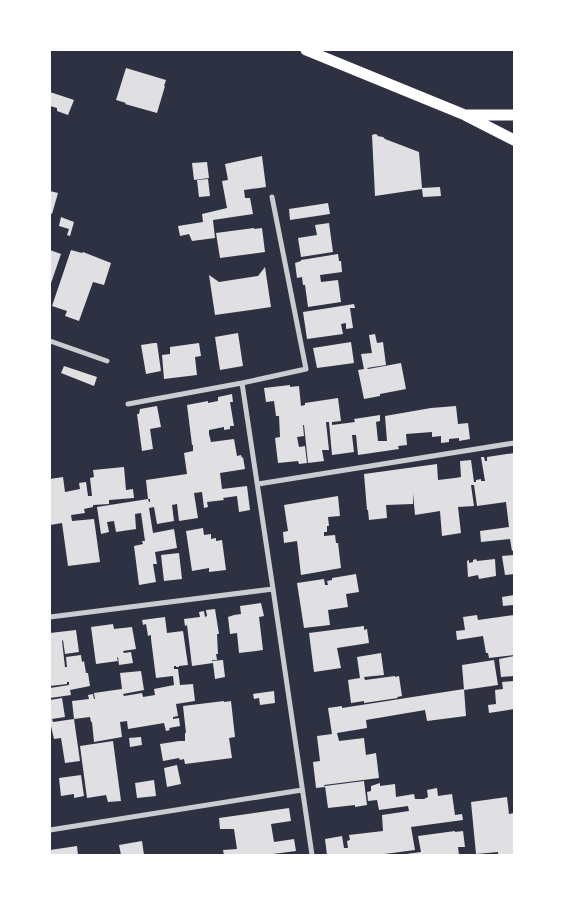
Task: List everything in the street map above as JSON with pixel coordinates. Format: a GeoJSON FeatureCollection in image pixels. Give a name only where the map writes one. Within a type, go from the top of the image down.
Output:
{"type":"FeatureCollection","features":[{"type":"Feature","properties":{"kind":"main road"},"geometry":{"type":"LineString","coordinates":[[306,50],[465,115],[514,140]]}},
{"type":"Feature","properties":{"kind":"main road"},"geometry":{"type":"LineString","coordinates":[[465,115],[514,115]]}},
{"type":"Feature","properties":{"kind":"street"},"geometry":{"type":"LineString","coordinates":[[128,404],[306,369],[272,197]]}},
{"type":"Feature","properties":{"kind":"street"},"geometry":{"type":"LineString","coordinates":[[50,341],[106,361]]}},
{"type":"Feature","properties":{"kind":"street"},"geometry":{"type":"LineString","coordinates":[[242,383],[312,855]]}},
{"type":"Feature","properties":{"kind":"street"},"geometry":{"type":"LineString","coordinates":[[258,484],[514,443]]}},
{"type":"Feature","properties":{"kind":"street"},"geometry":{"type":"LineString","coordinates":[[50,617],[274,589]]}},
{"type":"Feature","properties":{"kind":"street"},"geometry":{"type":"LineString","coordinates":[[50,830],[302,790]]}},
{"type":"Feature","properties":{"kind":"building"},"geometry":{"type":"Polygon","coordinates":[[[126,68],[166,80],[157,113],[116,100],[126,68]]]}},
{"type":"Feature","properties":{"kind":"building"},"geometry":{"type":"Polygon","coordinates":[[[50,92],[74,100],[68,115],[50,106],[50,92]]]}},
{"type":"Feature","properties":{"kind":"building"},"geometry":{"type":"Polygon","coordinates":[[[375,134],[419,152],[422,188],[440,187],[441,196],[423,197],[422,189],[375,196],[372,135],[375,134]]]}},
{"type":"Feature","properties":{"kind":"building"},"geometry":{"type":"Polygon","coordinates":[[[262,156],[266,187],[244,190],[245,198],[250,198],[253,214],[213,220],[215,238],[192,241],[189,234],[180,236],[178,226],[203,222],[202,214],[227,208],[222,181],[228,180],[225,164],[262,156]]]}},
{"type":"Feature","properties":{"kind":"building"},"geometry":{"type":"Polygon","coordinates":[[[207,162],[209,178],[194,180],[192,163],[207,162]]]}},
{"type":"Feature","properties":{"kind":"building"},"geometry":{"type":"Polygon","coordinates":[[[208,179],[210,196],[199,197],[197,180],[208,179]]]}},
{"type":"Feature","properties":{"kind":"building"},"geometry":{"type":"Polygon","coordinates":[[[50,191],[58,193],[52,214],[50,213],[50,191]]]}},
{"type":"Feature","properties":{"kind":"building"},"geometry":{"type":"Polygon","coordinates":[[[328,203],[330,214],[290,220],[289,209],[328,203]]]}},
{"type":"Feature","properties":{"kind":"building"},"geometry":{"type":"Polygon","coordinates":[[[61,217],[74,222],[70,236],[67,235],[69,229],[59,226],[61,217]]]}},
{"type":"Feature","properties":{"kind":"building"},"geometry":{"type":"Polygon","coordinates":[[[329,223],[333,252],[301,257],[298,238],[317,235],[315,225],[329,223]]]}},
{"type":"Feature","properties":{"kind":"building"},"geometry":{"type":"Polygon","coordinates":[[[262,228],[265,252],[220,258],[216,233],[262,228]]]}},
{"type":"Feature","properties":{"kind":"building"},"geometry":{"type":"Polygon","coordinates":[[[50,250],[61,254],[50,286],[50,250]]]}},
{"type":"Feature","properties":{"kind":"building"},"geometry":{"type":"Polygon","coordinates":[[[71,250],[83,252],[111,263],[104,285],[93,282],[79,321],[65,316],[67,311],[52,306],[71,250]]]}},
{"type":"Feature","properties":{"kind":"building"},"geometry":{"type":"Polygon","coordinates":[[[338,254],[342,272],[320,275],[321,282],[338,280],[341,302],[308,307],[305,285],[303,285],[302,277],[297,278],[295,263],[301,260],[338,254]]]}},
{"type":"Feature","properties":{"kind":"building"},"geometry":{"type":"Polygon","coordinates":[[[265,267],[271,307],[215,315],[209,275],[219,282],[258,276],[265,267]]]}},
{"type":"Feature","properties":{"kind":"building"},"geometry":{"type":"Polygon","coordinates":[[[354,304],[355,308],[350,308],[353,328],[346,329],[346,323],[341,324],[343,334],[307,339],[303,312],[354,304]]]}},
{"type":"Feature","properties":{"kind":"building"},"geometry":{"type":"Polygon","coordinates":[[[238,333],[243,366],[220,370],[215,337],[238,333]]]}},
{"type":"Feature","properties":{"kind":"building"},"geometry":{"type":"Polygon","coordinates":[[[375,334],[377,343],[383,342],[386,365],[367,368],[401,363],[406,389],[364,399],[358,370],[364,369],[361,354],[372,353],[369,335],[375,334]]]}},
{"type":"Feature","properties":{"kind":"building"},"geometry":{"type":"Polygon","coordinates":[[[351,342],[354,363],[317,368],[313,348],[351,342]]]}},
{"type":"Feature","properties":{"kind":"building"},"geometry":{"type":"Polygon","coordinates":[[[157,343],[161,371],[146,374],[141,345],[157,343]]]}},
{"type":"Feature","properties":{"kind":"building"},"geometry":{"type":"Polygon","coordinates":[[[199,343],[201,356],[195,357],[197,375],[164,379],[162,355],[170,354],[170,347],[199,343]]]}},
{"type":"Feature","properties":{"kind":"building"},"geometry":{"type":"Polygon","coordinates":[[[64,366],[97,377],[94,386],[61,373],[64,366]]]}},
{"type":"Feature","properties":{"kind":"building"},"geometry":{"type":"Polygon","coordinates":[[[290,385],[290,387],[299,386],[301,406],[305,405],[305,403],[338,398],[341,421],[332,422],[332,425],[355,422],[354,419],[380,415],[380,421],[376,422],[378,441],[387,441],[385,416],[431,408],[456,406],[458,424],[468,423],[470,439],[459,441],[459,438],[449,439],[449,442],[441,443],[441,436],[432,437],[432,432],[406,434],[407,445],[398,446],[399,449],[358,455],[356,435],[352,435],[354,452],[332,455],[329,422],[326,422],[329,450],[322,450],[324,461],[308,463],[303,425],[304,436],[297,437],[299,447],[305,446],[307,463],[299,464],[298,461],[278,463],[275,438],[280,437],[279,416],[276,416],[274,401],[266,402],[264,388],[290,385]]]}},
{"type":"Feature","properties":{"kind":"building"},"geometry":{"type":"Polygon","coordinates":[[[232,394],[233,402],[230,402],[234,426],[224,430],[224,427],[209,430],[209,434],[211,442],[234,439],[237,456],[241,455],[243,457],[245,469],[220,473],[222,489],[247,486],[250,510],[239,512],[237,496],[207,502],[208,507],[204,508],[202,492],[194,493],[198,518],[179,521],[177,504],[172,505],[174,521],[157,524],[154,507],[149,508],[153,533],[174,529],[177,548],[155,552],[157,564],[153,564],[156,582],[139,585],[134,546],[143,544],[142,541],[145,541],[141,513],[135,514],[136,529],[116,532],[114,521],[107,522],[109,532],[101,534],[97,507],[148,499],[146,480],[187,474],[184,453],[193,451],[193,445],[187,405],[218,401],[218,397],[232,394]]]}},
{"type":"Feature","properties":{"kind":"building"},"geometry":{"type":"Polygon","coordinates":[[[157,406],[161,427],[150,429],[153,449],[142,451],[137,414],[139,414],[140,409],[157,406]]]}},
{"type":"Feature","properties":{"kind":"building"},"geometry":{"type":"Polygon","coordinates":[[[514,453],[514,550],[512,551],[510,539],[481,542],[480,531],[509,527],[506,502],[477,506],[474,485],[471,485],[474,506],[458,507],[461,533],[442,536],[440,511],[415,515],[413,493],[413,504],[386,505],[387,518],[369,520],[364,474],[437,464],[438,480],[455,478],[461,477],[460,461],[471,460],[474,482],[481,479],[481,481],[485,481],[481,457],[484,457],[485,461],[487,461],[487,457],[514,453]]]}},
{"type":"Feature","properties":{"kind":"building"},"geometry":{"type":"Polygon","coordinates":[[[124,467],[126,490],[133,489],[134,498],[109,500],[109,504],[93,505],[93,507],[84,509],[85,513],[71,515],[72,521],[94,519],[100,562],[68,566],[62,523],[50,525],[50,479],[63,477],[65,492],[80,489],[79,483],[86,482],[88,496],[92,496],[90,478],[94,477],[93,470],[124,467]]]}},
{"type":"Feature","properties":{"kind":"building"},"geometry":{"type":"Polygon","coordinates":[[[338,496],[340,516],[328,517],[329,526],[327,526],[327,532],[324,532],[324,536],[335,535],[336,543],[338,543],[341,568],[301,575],[297,541],[284,543],[283,532],[288,531],[284,505],[338,496]]]}},
{"type":"Feature","properties":{"kind":"building"},"geometry":{"type":"Polygon","coordinates":[[[203,528],[204,535],[211,534],[211,539],[216,538],[216,541],[222,540],[226,570],[209,572],[209,568],[192,571],[186,531],[203,528]]]}},
{"type":"Feature","properties":{"kind":"building"},"geometry":{"type":"Polygon","coordinates":[[[179,553],[182,579],[164,581],[161,555],[179,553]]]}},
{"type":"Feature","properties":{"kind":"building"},"geometry":{"type":"Polygon","coordinates":[[[514,555],[514,574],[505,575],[502,556],[514,555]]]}},
{"type":"Feature","properties":{"kind":"building"},"geometry":{"type":"Polygon","coordinates":[[[476,559],[477,561],[495,559],[496,576],[479,579],[478,575],[468,577],[467,561],[469,560],[469,563],[476,559]]]}},
{"type":"Feature","properties":{"kind":"building"},"geometry":{"type":"Polygon","coordinates":[[[356,574],[359,592],[346,594],[348,607],[328,610],[330,625],[304,628],[297,583],[324,579],[325,585],[328,585],[327,581],[332,580],[332,578],[356,574]]]}},
{"type":"Feature","properties":{"kind":"building"},"geometry":{"type":"Polygon","coordinates":[[[514,595],[514,605],[503,606],[502,597],[514,595]]]}},
{"type":"Feature","properties":{"kind":"building"},"geometry":{"type":"Polygon","coordinates":[[[261,603],[264,616],[259,617],[263,650],[239,653],[237,633],[230,634],[228,617],[241,614],[240,606],[261,603]]]}},
{"type":"Feature","properties":{"kind":"building"},"geometry":{"type":"Polygon","coordinates":[[[215,609],[219,634],[217,634],[218,654],[216,654],[217,660],[212,661],[223,660],[225,677],[215,679],[213,663],[192,666],[187,625],[185,626],[184,619],[200,617],[199,612],[204,611],[205,617],[207,616],[206,610],[215,609]]]}},
{"type":"Feature","properties":{"kind":"building"},"geometry":{"type":"Polygon","coordinates":[[[477,615],[478,620],[514,615],[514,655],[489,658],[488,653],[486,653],[483,636],[457,640],[456,631],[465,630],[463,617],[477,615]]]}},
{"type":"Feature","properties":{"kind":"building"},"geometry":{"type":"Polygon","coordinates":[[[165,617],[167,633],[183,631],[188,665],[174,666],[174,669],[178,669],[180,685],[193,684],[195,701],[176,704],[178,716],[173,717],[173,719],[179,718],[180,726],[169,728],[170,730],[166,731],[164,723],[128,729],[127,721],[120,722],[122,737],[94,742],[90,717],[74,719],[72,701],[89,699],[88,695],[93,694],[95,699],[94,693],[122,689],[120,673],[141,671],[144,690],[123,694],[124,696],[142,693],[143,697],[155,695],[154,689],[174,685],[173,676],[156,678],[151,635],[148,636],[146,624],[143,625],[142,620],[165,617]]]}},
{"type":"Feature","properties":{"kind":"building"},"geometry":{"type":"Polygon","coordinates":[[[113,624],[114,629],[132,627],[136,649],[123,651],[124,653],[131,652],[133,663],[119,665],[118,657],[118,661],[96,664],[91,627],[113,624]]]}},
{"type":"Feature","properties":{"kind":"building"},"geometry":{"type":"Polygon","coordinates":[[[364,626],[364,630],[367,629],[369,643],[337,648],[341,668],[314,672],[309,633],[364,626]]]}},
{"type":"Feature","properties":{"kind":"building"},"geometry":{"type":"Polygon","coordinates":[[[76,630],[79,652],[65,654],[62,641],[65,667],[67,667],[66,657],[81,655],[86,673],[88,673],[90,686],[70,690],[71,695],[50,698],[50,688],[69,685],[69,682],[67,684],[50,686],[50,633],[76,630]]]}},
{"type":"Feature","properties":{"kind":"building"},"geometry":{"type":"Polygon","coordinates":[[[381,653],[384,675],[364,677],[365,680],[399,676],[402,696],[364,703],[364,701],[351,703],[348,680],[360,678],[357,657],[381,653]]]}},
{"type":"Feature","properties":{"kind":"building"},"geometry":{"type":"Polygon","coordinates":[[[514,656],[514,676],[501,677],[499,659],[514,656]]]}},
{"type":"Feature","properties":{"kind":"building"},"geometry":{"type":"Polygon","coordinates":[[[494,660],[498,685],[464,690],[462,665],[494,660]]]}},
{"type":"Feature","properties":{"kind":"building"},"geometry":{"type":"Polygon","coordinates":[[[514,681],[514,709],[489,713],[488,705],[496,704],[495,690],[503,689],[502,682],[514,681]]]}},
{"type":"Feature","properties":{"kind":"building"},"geometry":{"type":"Polygon","coordinates":[[[464,689],[466,716],[427,721],[425,710],[366,720],[367,728],[337,733],[339,741],[364,738],[366,755],[376,753],[379,778],[324,785],[325,787],[316,788],[313,762],[320,761],[317,736],[332,734],[328,708],[342,706],[342,708],[464,689]]]}},
{"type":"Feature","properties":{"kind":"building"},"geometry":{"type":"Polygon","coordinates":[[[274,691],[275,703],[260,705],[259,698],[254,699],[253,694],[274,691]]]}},
{"type":"Feature","properties":{"kind":"building"},"geometry":{"type":"Polygon","coordinates":[[[62,698],[65,717],[52,719],[53,722],[74,719],[80,761],[65,763],[61,738],[54,739],[50,722],[50,700],[62,698]]]}},
{"type":"Feature","properties":{"kind":"building"},"geometry":{"type":"Polygon","coordinates":[[[231,701],[235,737],[229,738],[232,758],[185,764],[184,759],[180,760],[179,758],[163,761],[160,744],[185,741],[183,706],[231,701]]]}},
{"type":"Feature","properties":{"kind":"building"},"geometry":{"type":"Polygon","coordinates":[[[141,737],[142,745],[130,747],[129,738],[141,737]]]}},
{"type":"Feature","properties":{"kind":"building"},"geometry":{"type":"Polygon","coordinates":[[[113,741],[121,801],[108,802],[106,795],[87,798],[80,746],[113,741]]]}},
{"type":"Feature","properties":{"kind":"building"},"geometry":{"type":"Polygon","coordinates":[[[177,765],[181,784],[167,787],[164,768],[177,765]]]}},
{"type":"Feature","properties":{"kind":"building"},"geometry":{"type":"Polygon","coordinates":[[[81,775],[84,796],[74,798],[74,794],[61,796],[59,778],[81,775]]]}},
{"type":"Feature","properties":{"kind":"building"},"geometry":{"type":"Polygon","coordinates":[[[154,780],[156,796],[137,798],[135,783],[154,780]]]}},
{"type":"Feature","properties":{"kind":"building"},"geometry":{"type":"Polygon","coordinates":[[[364,781],[367,805],[328,808],[325,786],[364,781]]]}},
{"type":"Feature","properties":{"kind":"building"},"geometry":{"type":"Polygon","coordinates":[[[380,783],[380,786],[395,784],[396,797],[414,794],[415,799],[424,799],[428,797],[427,790],[437,788],[438,796],[452,794],[455,815],[462,814],[463,820],[411,827],[415,850],[377,855],[327,855],[325,839],[342,836],[344,848],[348,848],[347,841],[350,840],[349,835],[383,831],[382,815],[409,811],[408,806],[379,810],[377,800],[368,801],[367,792],[371,791],[371,786],[380,783]]]}},
{"type":"Feature","properties":{"kind":"building"},"geometry":{"type":"Polygon","coordinates":[[[507,797],[509,814],[514,813],[514,855],[498,855],[498,852],[476,854],[471,802],[507,797]]]}},
{"type":"Feature","properties":{"kind":"building"},"geometry":{"type":"Polygon","coordinates":[[[289,808],[291,821],[271,824],[274,842],[294,839],[296,851],[265,855],[224,855],[223,850],[237,849],[234,829],[220,829],[219,818],[289,808]]]}},
{"type":"Feature","properties":{"kind":"building"},"geometry":{"type":"Polygon","coordinates":[[[463,831],[465,847],[458,847],[459,855],[406,854],[421,852],[418,836],[463,831]]]}},
{"type":"Feature","properties":{"kind":"building"},"geometry":{"type":"Polygon","coordinates":[[[142,841],[144,855],[121,855],[119,845],[142,841]]]}},
{"type":"Feature","properties":{"kind":"building"},"geometry":{"type":"Polygon","coordinates":[[[77,846],[78,855],[50,855],[50,850],[77,846]]]}}]}
